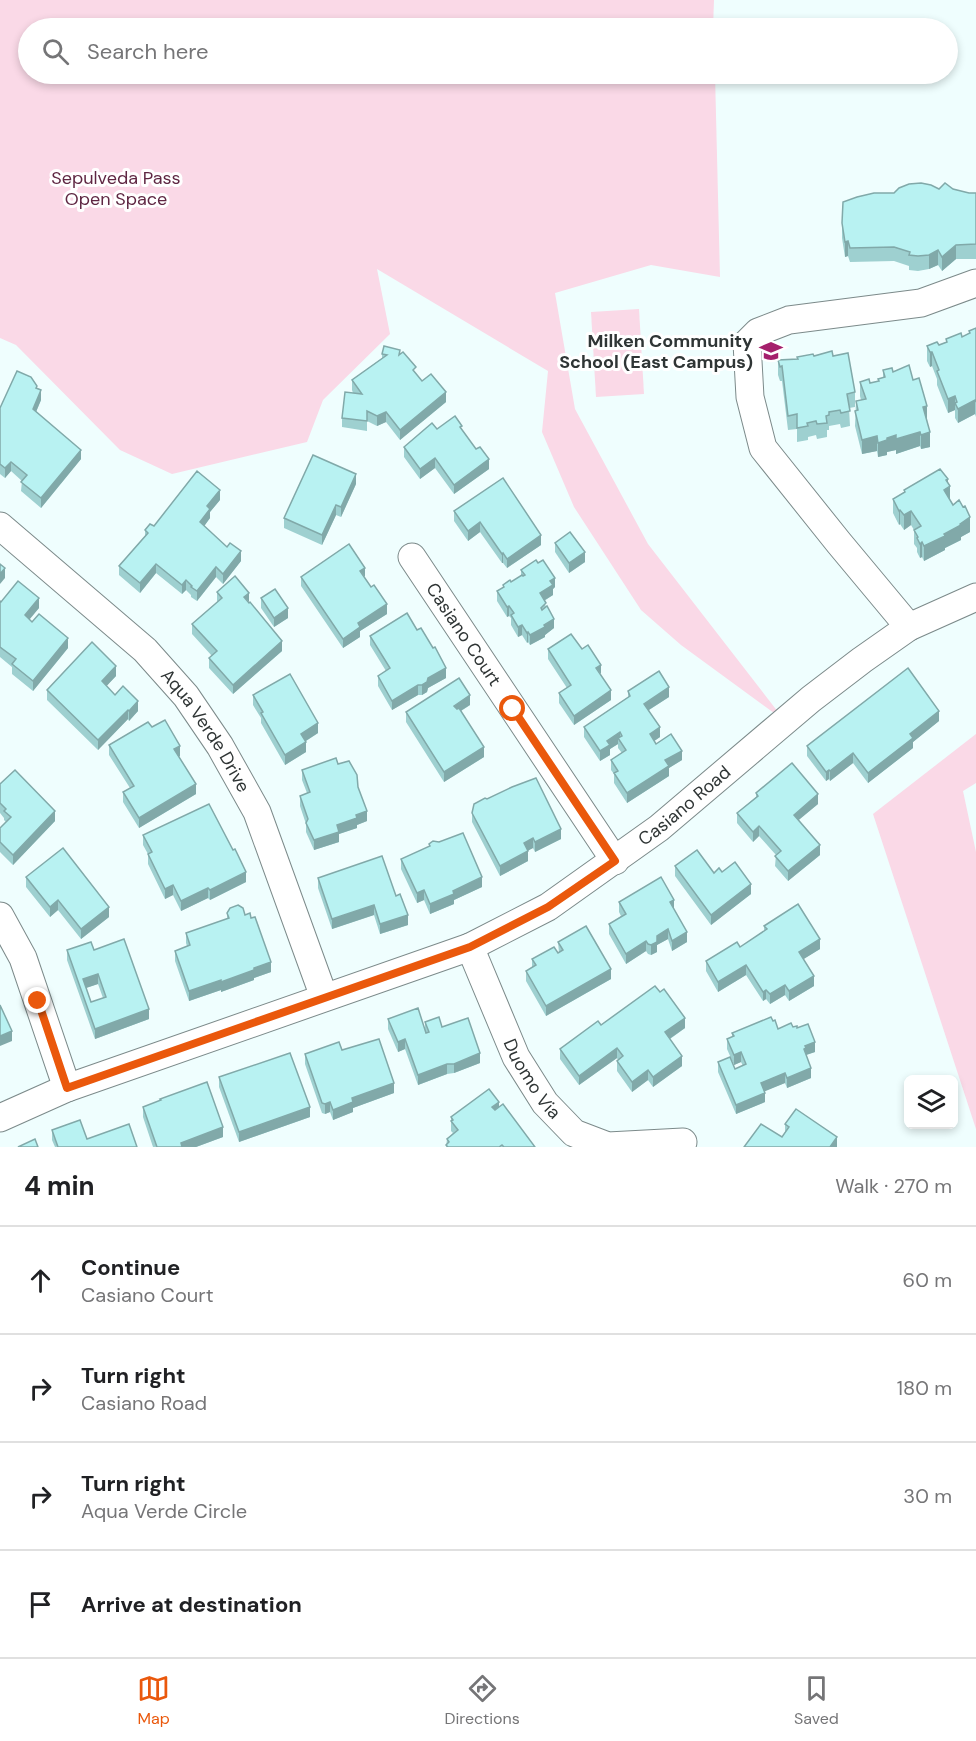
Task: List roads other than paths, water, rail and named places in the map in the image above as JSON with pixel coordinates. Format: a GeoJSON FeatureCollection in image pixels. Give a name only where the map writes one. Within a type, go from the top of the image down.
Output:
{"type":"FeatureCollection","features":[{"type":"Feature","properties":{"kind":"street"},"geometry":{"type":"LineString","coordinates":[[909,627],[763,448],[750,397],[747,344],[758,332],[789,320],[921,303],[976,284]]}},
{"type":"Feature","properties":{"kind":"street","name":"Aqua Verde Drive"},"geometry":{"type":"LineString","coordinates":[[0,526],[145,650],[186,696],[220,747],[257,812],[324,998]]}},
{"type":"Feature","properties":{"kind":"street","name":"Casiano Court"},"geometry":{"type":"LineString","coordinates":[[412,557],[615,861]]}},
{"type":"Feature","properties":{"kind":"street","name":"Casiano Road"},"geometry":{"type":"LineString","coordinates":[[0,1118],[67,1088],[470,947],[548,907],[659,828],[811,699],[909,627],[976,597]]}},
{"type":"Feature","properties":{"kind":"street"},"geometry":{"type":"LineString","coordinates":[[0,916],[23,958],[67,1088]]}},
{"type":"Feature","properties":{"kind":"street","name":"Duomo Via"},"geometry":{"type":"LineString","coordinates":[[470,947],[516,1057],[544,1103],[574,1132],[608,1146],[683,1142]]}},
{"type":"Feature","properties":{"kind":"place","name":"Milken Community School (East Campus)"},"geometry":{"type":"Point","coordinates":[771,351]}},
{"type":"Feature","properties":{"kind":"park label","name":"Sepulveda Pass Open Space"},"geometry":{"type":"Point","coordinates":[116,188]}}]}
